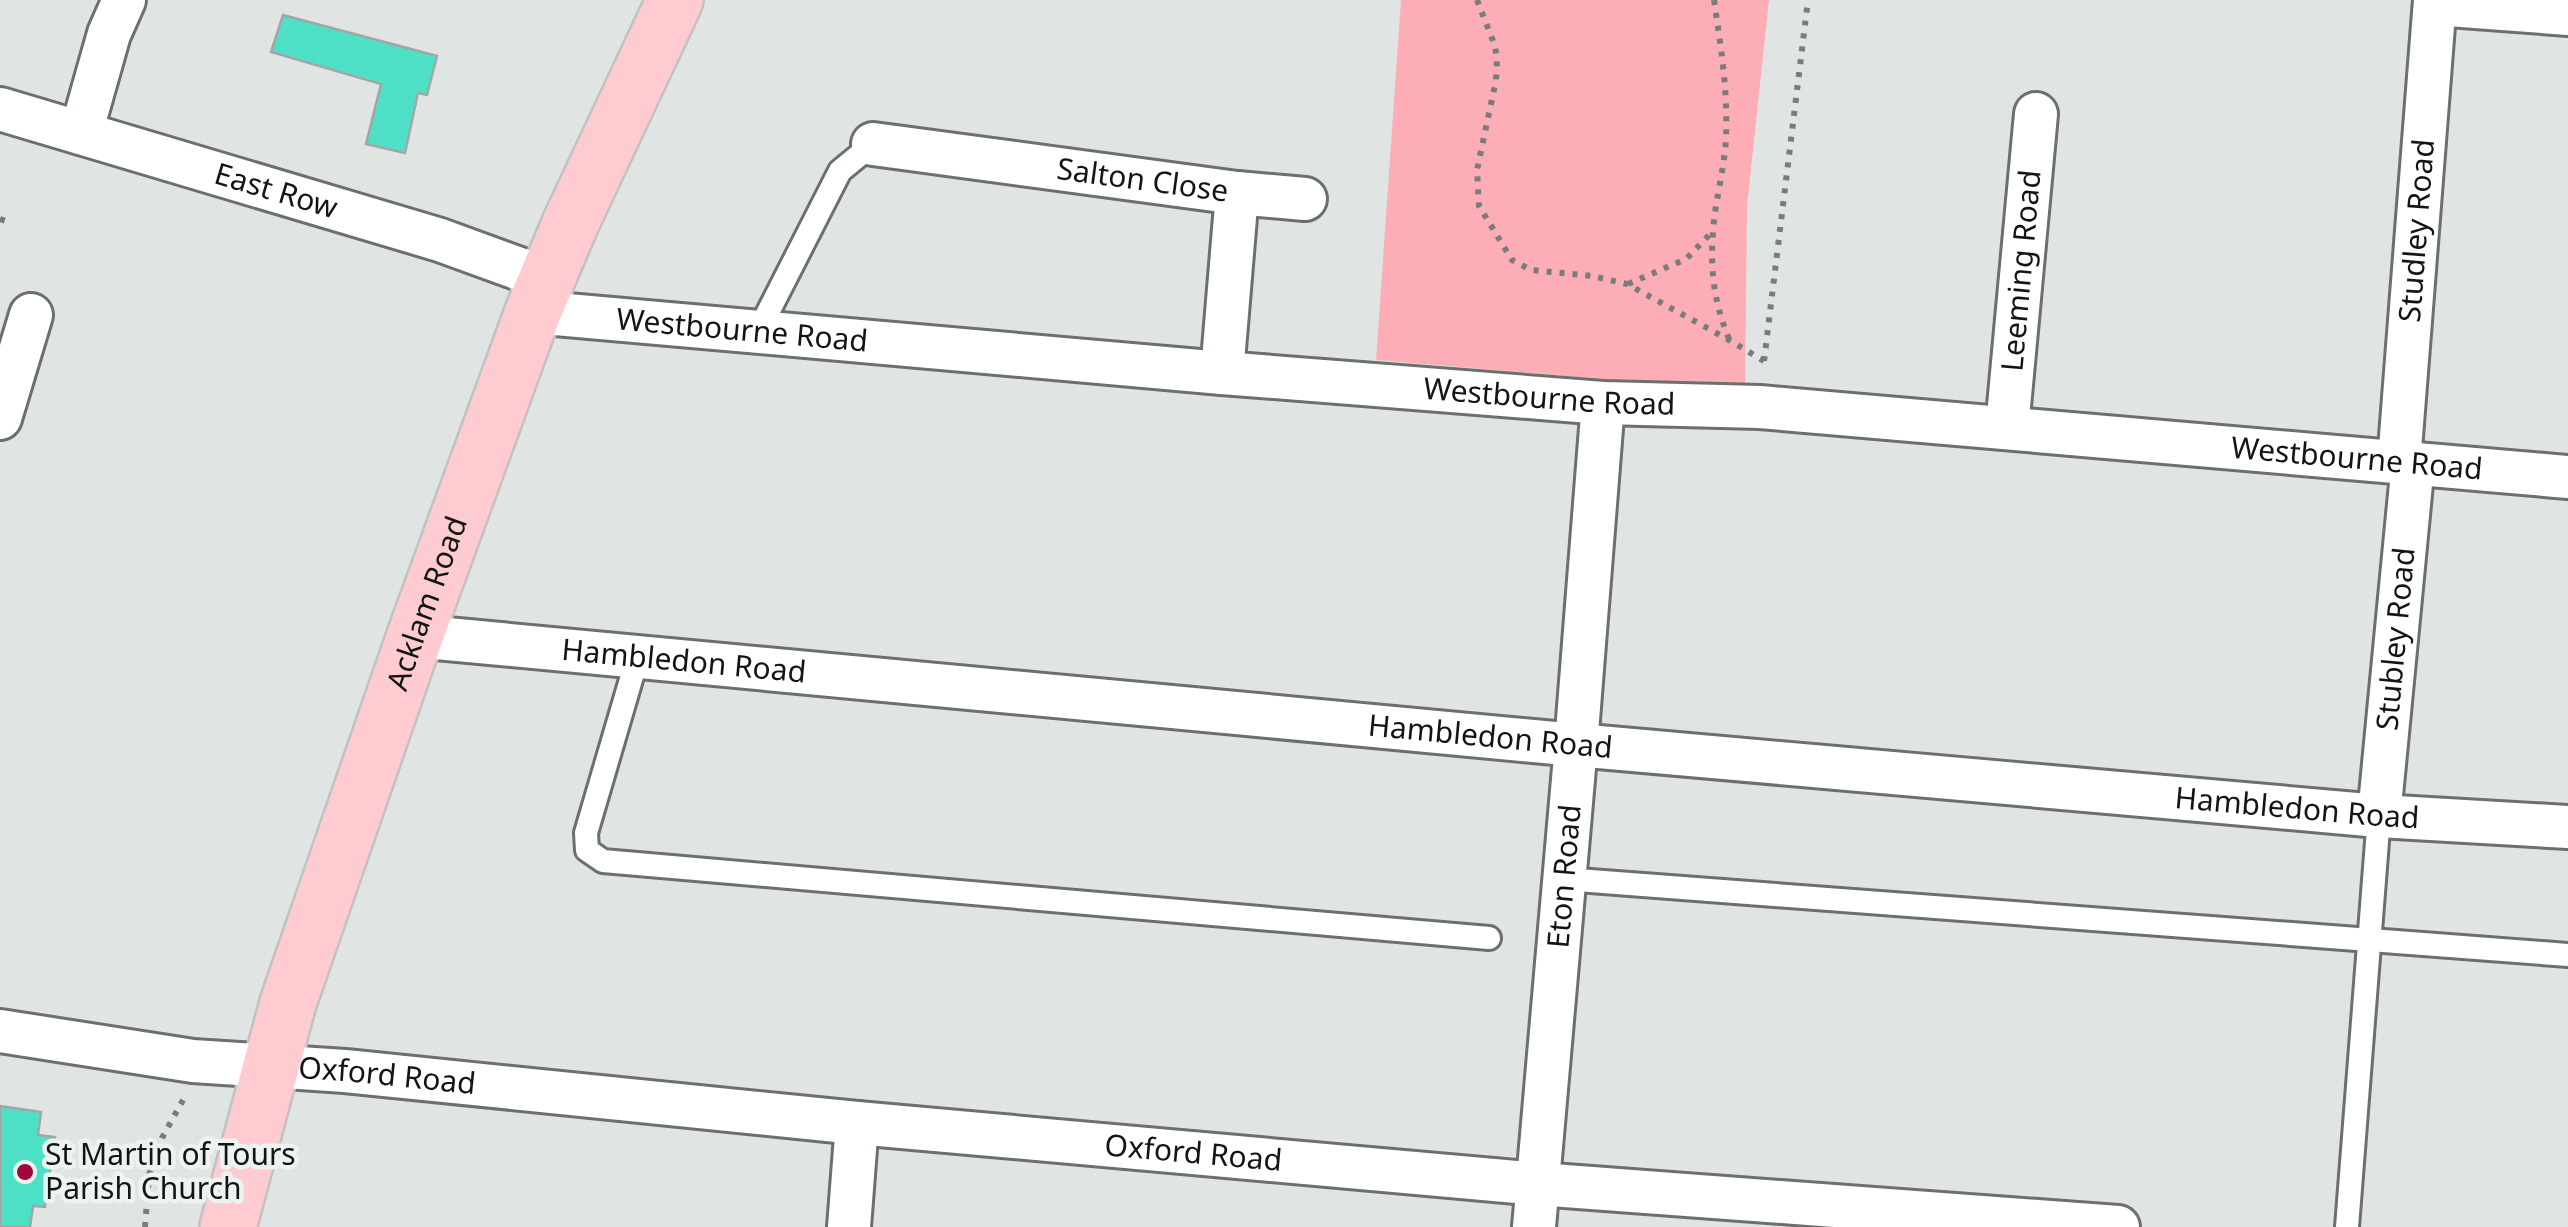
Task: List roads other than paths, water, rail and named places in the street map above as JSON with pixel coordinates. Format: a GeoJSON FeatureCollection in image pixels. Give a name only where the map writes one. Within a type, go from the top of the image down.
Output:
{"type":"FeatureCollection","features":[{"type":"Feature","properties":{"kind":"main road","name":"Acklam Road"},"geometry":{"type":"LineString","coordinates":[[228,1227],[288,1002],[414,636],[540,296],[675,0]]}},
{"type":"Feature","properties":{"kind":"street"},"geometry":{"type":"LineString","coordinates":[[81,132],[109,34],[124,0]]}},
{"type":"Feature","properties":{"kind":"street"},"geometry":{"type":"LineString","coordinates":[[2435,2],[2568,14]]}},
{"type":"Feature","properties":{"kind":"street","name":"Studley Road"},"geometry":{"type":"LineString","coordinates":[[2406,463],[2435,2]]}},
{"type":"Feature","properties":{"kind":"street","name":"East Row"},"geometry":{"type":"LineString","coordinates":[[0,108],[440,240],[540,296]]}},
{"type":"Feature","properties":{"kind":"street","name":"Leeming Road"},"geometry":{"type":"LineString","coordinates":[[2007,428],[2036,114]]}},
{"type":"Feature","properties":{"kind":"street","name":"Salton Close"},"geometry":{"type":"LineString","coordinates":[[873,144],[1236,193],[1222,373]]}},
{"type":"Feature","properties":{"kind":"street"},"geometry":{"type":"LineString","coordinates":[[1236,193],[1305,199]]}},
{"type":"Feature","properties":{"kind":"street","name":"Westbourne Road"},"geometry":{"type":"LineString","coordinates":[[540,296],[758,332],[1603,404],[1760,407],[2568,477]]}},
{"type":"Feature","properties":{"kind":"street"},"geometry":{"type":"LineString","coordinates":[[0,418],[31,315]]}},
{"type":"Feature","properties":{"kind":"street","name":"Eton Road"},"geometry":{"type":"LineString","coordinates":[[1534,1227],[1603,404]]}},
{"type":"Feature","properties":{"kind":"street","name":"Stubley Road"},"geometry":{"type":"LineString","coordinates":[[2380,816],[2406,463]]}},
{"type":"Feature","properties":{"kind":"street","name":"Hambledon Road"},"geometry":{"type":"LineString","coordinates":[[414,636],[1576,745],[2380,816],[2568,827]]}},
{"type":"Feature","properties":{"kind":"street","name":"Oxford Road"},"geometry":{"type":"LineString","coordinates":[[0,1031],[193,1061],[346,1072],[857,1123],[1538,1184],[2118,1227]]}},
{"type":"Feature","properties":{"kind":"street"},"geometry":{"type":"LineString","coordinates":[[850,1227],[857,1123]]}},
{"type":"Feature","properties":{"kind":"lane"},"geometry":{"type":"LineString","coordinates":[[758,332],[840,171],[873,144]]}},
{"type":"Feature","properties":{"kind":"lane"},"geometry":{"type":"LineString","coordinates":[[637,659],[586,833],[587,850],[604,861],[1489,938]]}},
{"type":"Feature","properties":{"kind":"lane"},"geometry":{"type":"LineString","coordinates":[[2347,1227],[2380,816]]}},
{"type":"Feature","properties":{"kind":"lane"},"geometry":{"type":"LineString","coordinates":[[1564,879],[2568,955]]}},
{"type":"Feature","properties":{"kind":"place","name":"St Martin of Tours Parish Church"},"geometry":{"type":"Point","coordinates":[25,1172]}}]}
